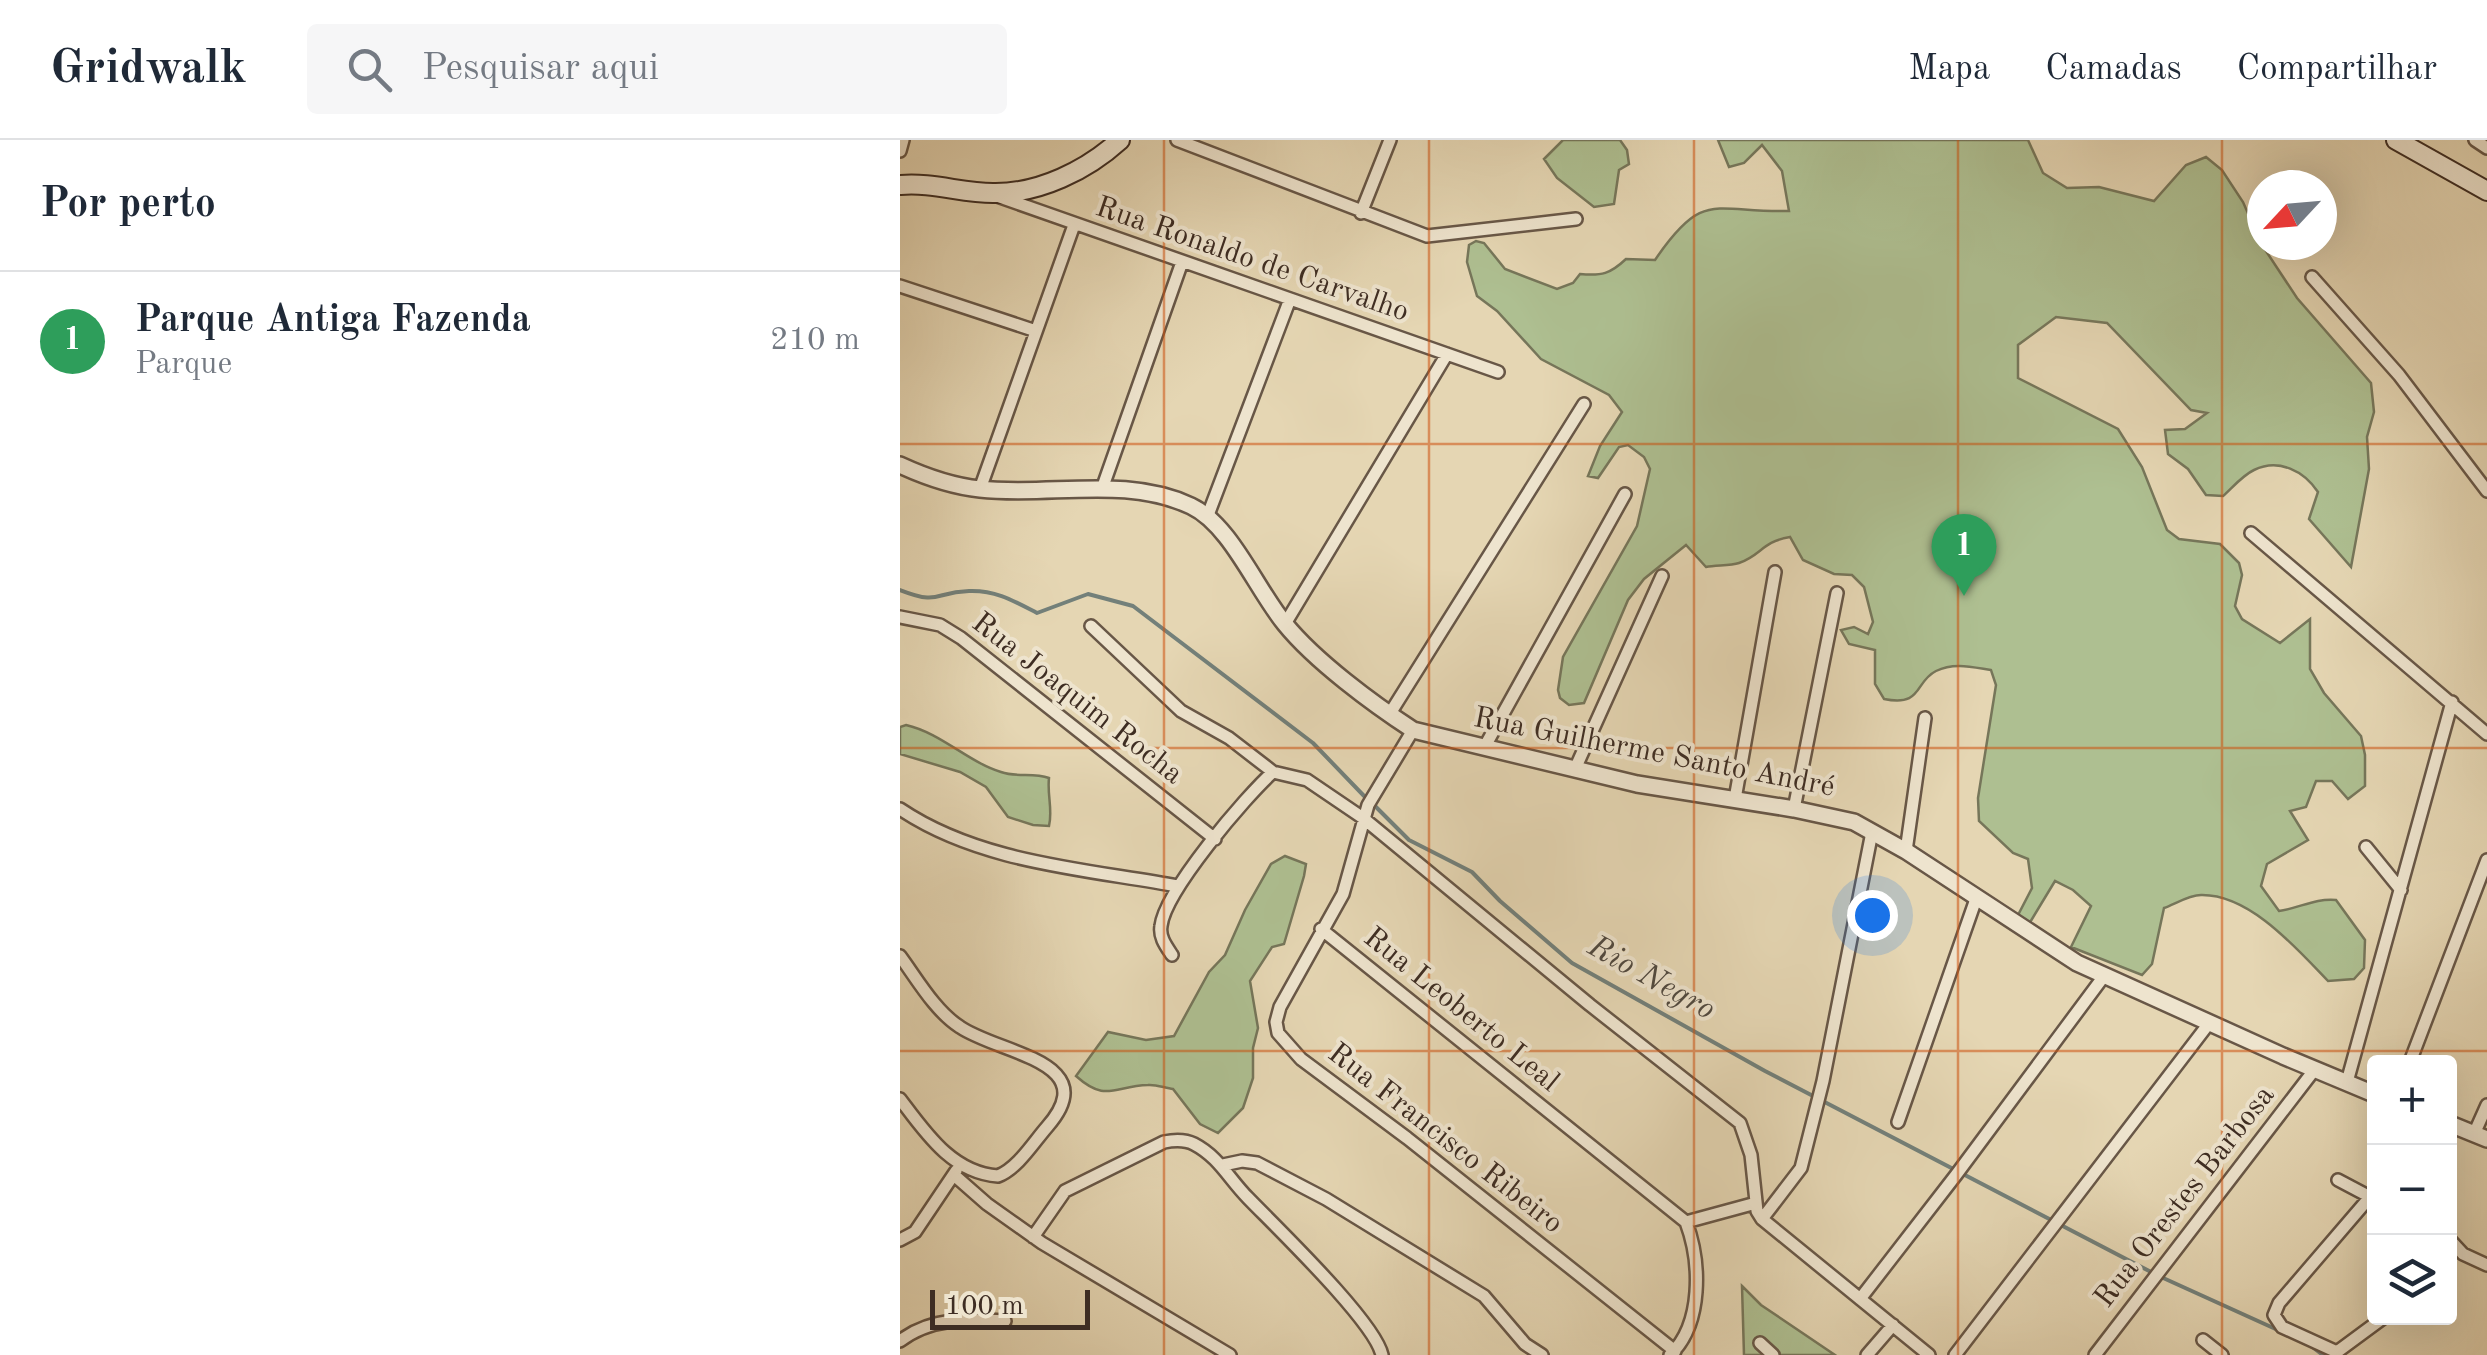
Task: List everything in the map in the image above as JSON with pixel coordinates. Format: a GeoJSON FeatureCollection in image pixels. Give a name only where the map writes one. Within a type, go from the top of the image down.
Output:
{"type":"FeatureCollection","features":[{"type":"Feature","properties":{"kind":"main road"},"geometry":{"type":"LineString","coordinates":[[900,185],[927,184],[991,194],[1044,184],[1076,170],[1120,140]]}},
{"type":"Feature","properties":{"kind":"main road"},"geometry":{"type":"LineString","coordinates":[[2396,140],[2487,191]]}},
{"type":"Feature","properties":{"kind":"street"},"geometry":{"type":"LineString","coordinates":[[900,151],[902,140]]}},
{"type":"Feature","properties":{"kind":"street"},"geometry":{"type":"LineString","coordinates":[[1177,140],[1426,236],[1576,219]]}},
{"type":"Feature","properties":{"kind":"street"},"geometry":{"type":"LineString","coordinates":[[1361,213],[1390,140]]}},
{"type":"Feature","properties":{"kind":"street"},"geometry":{"type":"LineString","coordinates":[[2475,140],[2487,148]]}},
{"type":"Feature","properties":{"kind":"street","name":"Rua Ronaldo de Carvalho"},"geometry":{"type":"LineString","coordinates":[[991,194],[1498,372]]}},
{"type":"Feature","properties":{"kind":"street"},"geometry":{"type":"LineString","coordinates":[[980,489],[1074,225]]}},
{"type":"Feature","properties":{"kind":"street"},"geometry":{"type":"LineString","coordinates":[[1102,489],[1182,262]]}},
{"type":"Feature","properties":{"kind":"street"},"geometry":{"type":"LineString","coordinates":[[2312,277],[2399,375],[2487,492]]}},
{"type":"Feature","properties":{"kind":"street"},"geometry":{"type":"LineString","coordinates":[[900,286],[1036,331]]}},
{"type":"Feature","properties":{"kind":"street"},"geometry":{"type":"LineString","coordinates":[[900,465],[929,478],[980,489],[1102,489],[1169,498],[1208,515],[1290,299]]}},
{"type":"Feature","properties":{"kind":"street"},"geometry":{"type":"LineString","coordinates":[[1285,624],[1447,354]]}},
{"type":"Feature","properties":{"kind":"street"},"geometry":{"type":"LineString","coordinates":[[1389,714],[1584,404]]}},
{"type":"Feature","properties":{"kind":"street"},"geometry":{"type":"LineString","coordinates":[[1484,748],[1624,494]]}},
{"type":"Feature","properties":{"kind":"street","name":"Rua Guilherme Santo André"},"geometry":{"type":"LineString","coordinates":[[1208,515],[1299,640],[1414,730],[1637,784],[1836,816],[1906,851],[2077,964],[2367,1091]]}},
{"type":"Feature","properties":{"kind":"street"},"geometry":{"type":"LineString","coordinates":[[2252,533],[2487,734]]}},
{"type":"Feature","properties":{"kind":"street"},"geometry":{"type":"LineString","coordinates":[[1736,800],[1775,572]]}},
{"type":"Feature","properties":{"kind":"street"},"geometry":{"type":"LineString","coordinates":[[1576,769],[1662,576]]}},
{"type":"Feature","properties":{"kind":"street"},"geometry":{"type":"LineString","coordinates":[[1794,808],[1837,593]]}},
{"type":"Feature","properties":{"kind":"street","name":"Rua Joaquim Rocha"},"geometry":{"type":"LineString","coordinates":[[900,617],[940,625],[961,638],[1215,839]]}},
{"type":"Feature","properties":{"kind":"street"},"geometry":{"type":"LineString","coordinates":[[1091,626],[1181,711],[1229,738],[1273,772],[1307,780],[1363,818],[1740,1123],[1751,1155],[1756,1203],[1762,1218],[1929,1355]]}},
{"type":"Feature","properties":{"kind":"street"},"geometry":{"type":"LineString","coordinates":[[2347,1082],[2452,702]]}},
{"type":"Feature","properties":{"kind":"street"},"geometry":{"type":"LineString","coordinates":[[1906,851],[1925,718]]}},
{"type":"Feature","properties":{"kind":"street","name":"Rua Leoberto Leal"},"geometry":{"type":"LineString","coordinates":[[1414,730],[1368,805],[1343,894],[1321,929],[1686,1222]]}},
{"type":"Feature","properties":{"kind":"street"},"geometry":{"type":"LineString","coordinates":[[1172,955],[1161,936],[1160,925],[1178,886],[1273,772]]}},
{"type":"Feature","properties":{"kind":"street"},"geometry":{"type":"LineString","coordinates":[[900,809],[944,834],[996,852],[1178,886]]}},
{"type":"Feature","properties":{"kind":"street"},"geometry":{"type":"LineString","coordinates":[[1762,1218],[1801,1168],[1823,1080],[1872,832]]}},
{"type":"Feature","properties":{"kind":"street"},"geometry":{"type":"LineString","coordinates":[[2366,847],[2400,890]]}},
{"type":"Feature","properties":{"kind":"street"},"geometry":{"type":"LineString","coordinates":[[2413,1055],[2487,860]]}},
{"type":"Feature","properties":{"kind":"street"},"geometry":{"type":"LineString","coordinates":[[1898,1122],[1976,899]]}},
{"type":"Feature","properties":{"kind":"street","name":"Rua Francisco Ribeiro"},"geometry":{"type":"LineString","coordinates":[[1321,929],[1280,1007],[1278,1033],[1288,1047],[1672,1353]]}},
{"type":"Feature","properties":{"kind":"street"},"geometry":{"type":"LineString","coordinates":[[900,956],[948,1018],[961,1028],[1044,1064],[1060,1075],[1066,1085],[1066,1097],[1058,1114],[1010,1170],[998,1176],[957,1170]]}},
{"type":"Feature","properties":{"kind":"street"},"geometry":{"type":"LineString","coordinates":[[1860,1298],[2104,976]]}},
{"type":"Feature","properties":{"kind":"street"},"geometry":{"type":"LineString","coordinates":[[1955,1355],[2210,1022]]}},
{"type":"Feature","properties":{"kind":"street","name":"Rua Orestes Barbosa"},"geometry":{"type":"LineString","coordinates":[[2095,1355],[2315,1070]]}},
{"type":"Feature","properties":{"kind":"street"},"geometry":{"type":"LineString","coordinates":[[900,1099],[987,1204],[1230,1355]]}},
{"type":"Feature","properties":{"kind":"street"},"geometry":{"type":"LineString","coordinates":[[2480,1136],[2487,1105]]}},
{"type":"Feature","properties":{"kind":"street"},"geometry":{"type":"LineString","coordinates":[[1033,1236],[1064,1191],[1164,1142],[1192,1144],[1223,1165],[1246,1197],[1315,1267],[1379,1344],[1382,1355]]}},
{"type":"Feature","properties":{"kind":"street"},"geometry":{"type":"LineString","coordinates":[[1223,1165],[1257,1163],[1326,1200],[1484,1296],[1542,1355]]}},
{"type":"Feature","properties":{"kind":"street"},"geometry":{"type":"LineString","coordinates":[[900,1240],[915,1232],[957,1170]]}},
{"type":"Feature","properties":{"kind":"street"},"geometry":{"type":"LineString","coordinates":[[2338,1180],[2367,1195]]}},
{"type":"Feature","properties":{"kind":"street"},"geometry":{"type":"LineString","coordinates":[[1672,1353],[1685,1335],[1694,1306],[1696,1258],[1686,1222],[1756,1203]]}},
{"type":"Feature","properties":{"kind":"street"},"geometry":{"type":"LineString","coordinates":[[2367,1204],[2279,1303],[2274,1316],[2282,1327],[2337,1352],[2374,1325]]}},
{"type":"Feature","properties":{"kind":"street"},"geometry":{"type":"LineString","coordinates":[[2457,1248],[2487,1265]]}},
{"type":"Feature","properties":{"kind":"street"},"geometry":{"type":"LineString","coordinates":[[2457,1259],[2463,1254]]}},
{"type":"Feature","properties":{"kind":"street"},"geometry":{"type":"LineString","coordinates":[[900,1341],[920,1328],[952,1320],[1005,1321]]}},
{"type":"Feature","properties":{"kind":"street"},"geometry":{"type":"LineString","coordinates":[[1867,1355],[1892,1325]]}},
{"type":"Feature","properties":{"kind":"street"},"geometry":{"type":"LineString","coordinates":[[2203,1340],[2222,1355]]}},
{"type":"Feature","properties":{"kind":"street"},"geometry":{"type":"LineString","coordinates":[[1760,1343],[1773,1355]]}},
{"type":"Feature","properties":{"kind":"green space"},"geometry":{"type":"Polygon","coordinates":[[[1563,140],[1620,140],[1627,150],[1629,164],[1619,170],[1614,204],[1594,207],[1557,178],[1544,159],[1563,140]]]}},
{"type":"Feature","properties":{"kind":"green space"},"geometry":{"type":"Polygon","coordinates":[[[1718,140],[2028,140],[2043,173],[2067,188],[2099,187],[2154,201],[2186,165],[2206,157],[2222,170],[2247,211],[2247,260],[2272,260],[2297,298],[2371,383],[2374,412],[2367,437],[2369,469],[2351,567],[2309,519],[2318,492],[2306,478],[2290,469],[2263,467],[2246,475],[2223,496],[2206,495],[2188,469],[2168,454],[2165,430],[2185,429],[2207,413],[2191,410],[2107,323],[2056,317],[2018,345],[2018,378],[2118,429],[2142,467],[2167,530],[2179,539],[2220,544],[2239,563],[2242,575],[2235,606],[2242,619],[2280,643],[2310,619],[2310,669],[2324,693],[2361,736],[2365,786],[2348,799],[2332,781],[2316,781],[2306,807],[2290,811],[2308,840],[2267,864],[2261,886],[2279,911],[2336,900],[2365,940],[2364,968],[2354,979],[2328,981],[2255,913],[2219,897],[2196,895],[2164,908],[2152,964],[2142,975],[2071,947],[2091,906],[2055,881],[2029,924],[2017,917],[2032,888],[2028,859],[2013,853],[1979,821],[1978,798],[1996,685],[1991,670],[1943,668],[1929,676],[1912,697],[1884,699],[1875,684],[1875,650],[1849,644],[1841,630],[1854,627],[1868,634],[1873,622],[1864,587],[1852,575],[1834,574],[1803,560],[1790,537],[1773,542],[1739,563],[1706,567],[1686,545],[1644,579],[1628,600],[1584,703],[1569,705],[1560,698],[1563,657],[1637,526],[1650,469],[1644,457],[1628,445],[1619,447],[1598,478],[1588,476],[1600,446],[1622,412],[1609,395],[1541,359],[1497,311],[1477,296],[1467,262],[1469,245],[1476,241],[1484,243],[1505,269],[1557,289],[1573,283],[1580,274],[1610,271],[1626,259],[1655,260],[1686,222],[1699,213],[1727,208],[1789,211],[1782,171],[1762,145],[1744,163],[1729,167],[1718,140]]]}},
{"type":"Feature","properties":{"kind":"green space"},"geometry":{"type":"Polygon","coordinates":[[[906,725],[931,734],[1001,772],[1049,778],[1049,826],[1008,817],[986,787],[960,772],[900,754],[900,727],[906,725]]]}},
{"type":"Feature","properties":{"kind":"green space"},"geometry":{"type":"Polygon","coordinates":[[[1285,856],[1306,864],[1304,876],[1284,944],[1272,947],[1250,981],[1258,1028],[1253,1078],[1243,1108],[1218,1133],[1200,1124],[1173,1089],[1151,1085],[1103,1091],[1076,1076],[1108,1032],[1146,1040],[1174,1036],[1209,972],[1225,955],[1271,864],[1285,856]]]}},
{"type":"Feature","properties":{"kind":"green space"},"geometry":{"type":"Polygon","coordinates":[[[1742,1286],[1761,1305],[1835,1355],[1744,1355],[1742,1286]]]}},
{"type":"Feature","properties":{"kind":"waterway","name":"Rio Negro"},"geometry":{"type":"LineString","coordinates":[[900,590],[930,598],[957,592],[988,592],[1037,613],[1088,594],[1133,606],[1313,743],[1366,798]]}},
{"type":"Feature","properties":{"kind":"waterway","name":"Rio Negro"},"geometry":{"type":"LineString","coordinates":[[1373,804],[1409,840],[1472,872],[1572,963],[1765,1071],[2153,1273]]}},
{"type":"Feature","properties":{"kind":"waterway","name":"Rio Negro"},"geometry":{"type":"LineString","coordinates":[[2161,1277],[2280,1331]]}},
{"type":"Feature","properties":{"kind":"waterway","name":"Rio Negro"},"geometry":{"type":"LineString","coordinates":[[2311,1346],[2323,1355]]}},
{"type":"Feature","properties":{"kind":"place","name":"Parque Antiga Fazenda"},"geometry":{"type":"Point","coordinates":[1964,596]}}]}
